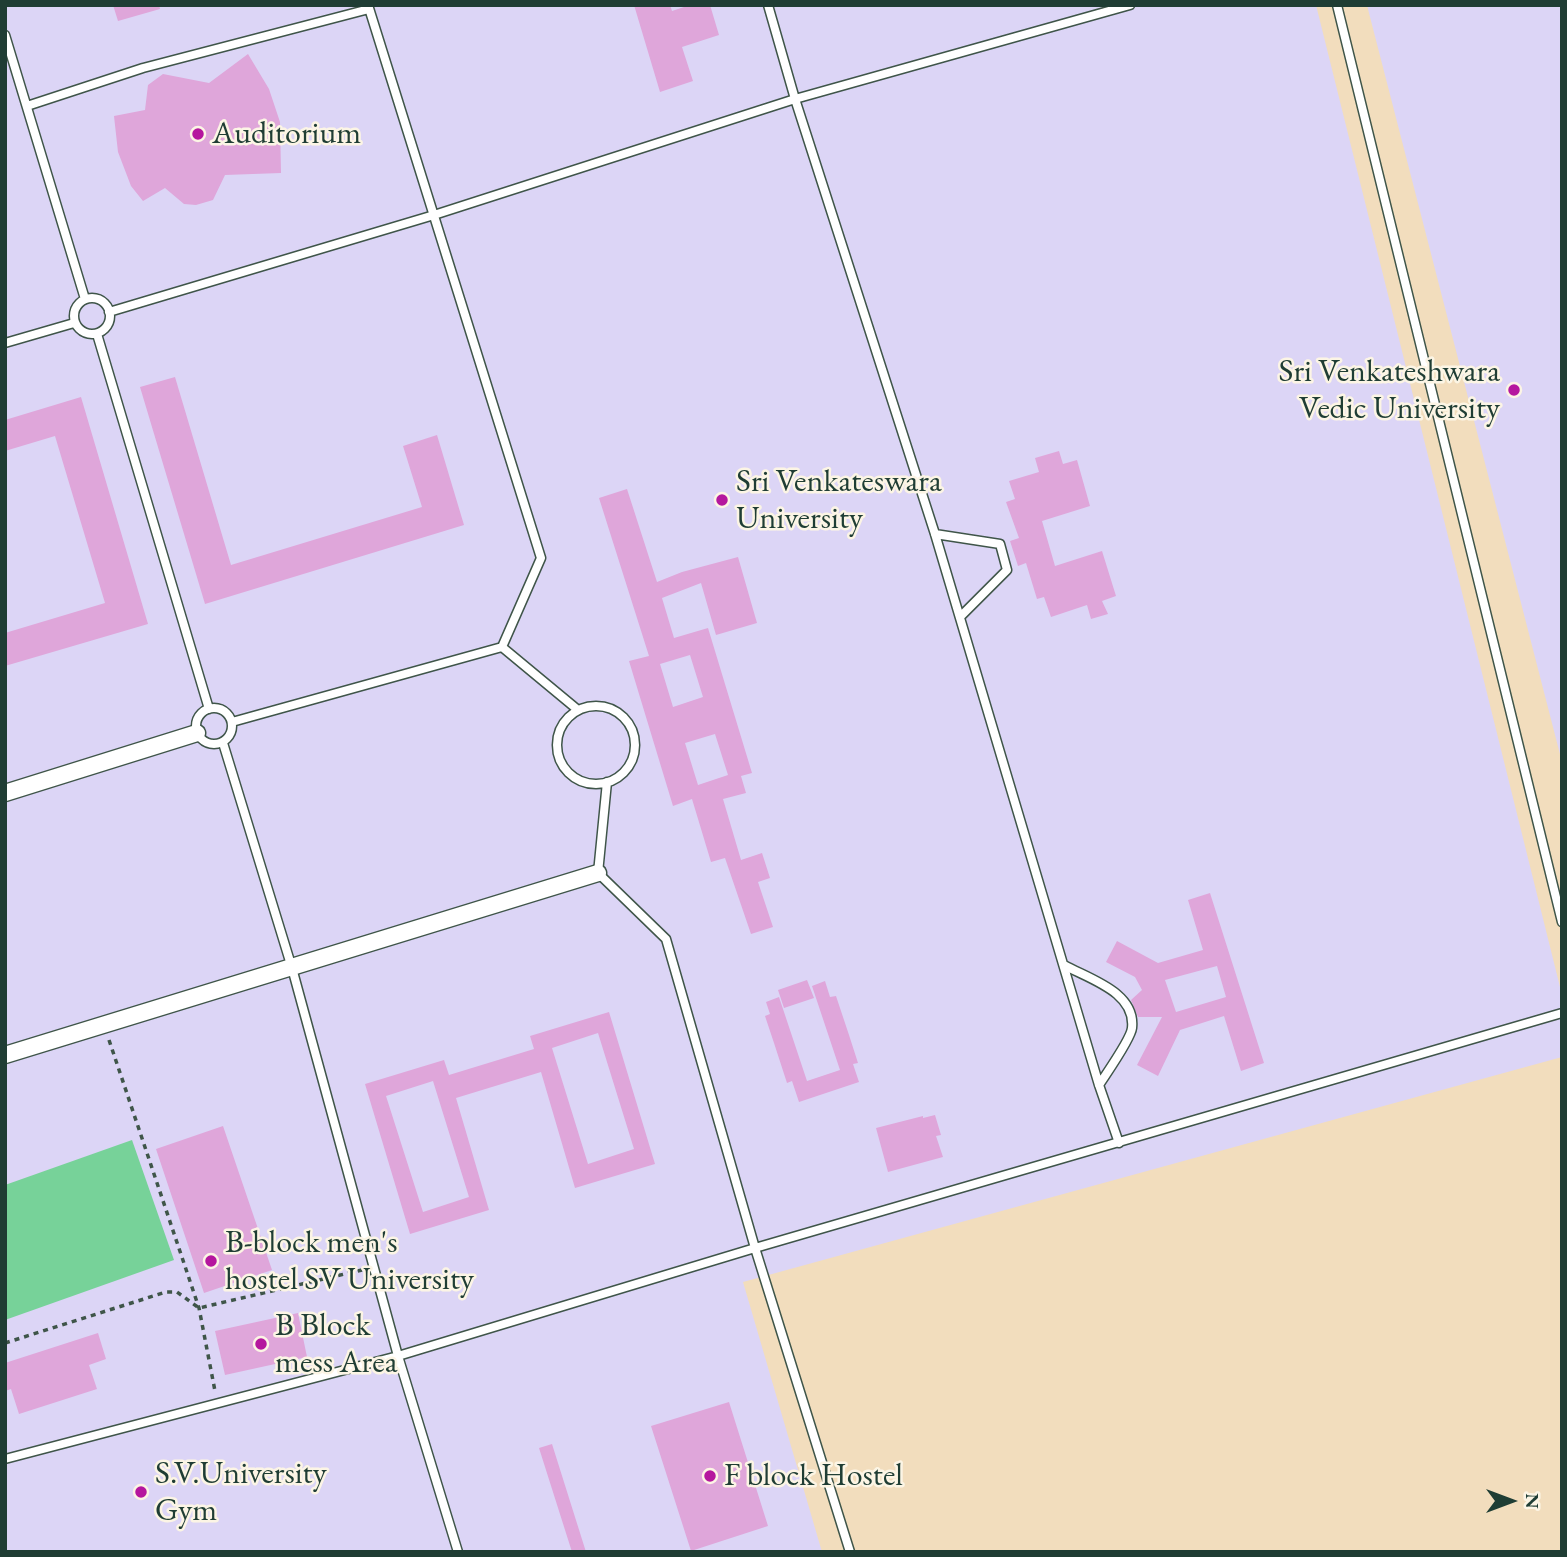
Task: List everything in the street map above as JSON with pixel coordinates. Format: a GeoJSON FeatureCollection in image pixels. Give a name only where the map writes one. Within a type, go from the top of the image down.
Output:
{"type":"FeatureCollection","features":[{"type":"Feature","properties":{"kind":"street"},"geometry":{"type":"LineString","coordinates":[[5,793],[197,733]]}},
{"type":"Feature","properties":{"kind":"street"},"geometry":{"type":"LineString","coordinates":[[5,1055],[598,873]]}},
{"type":"Feature","properties":{"kind":"lane"},"geometry":{"type":"LineString","coordinates":[[768,5],[795,99],[935,534],[1099,1085],[1119,1143]]}},
{"type":"Feature","properties":{"kind":"lane"},"geometry":{"type":"LineString","coordinates":[[109,312],[434,215],[795,99],[1130,5]]}},
{"type":"Feature","properties":{"kind":"lane"},"geometry":{"type":"LineString","coordinates":[[1337,5],[1562,922]]}},
{"type":"Feature","properties":{"kind":"lane"},"geometry":{"type":"LineString","coordinates":[[27,106],[143,68],[369,7],[541,558],[502,647]]}},
{"type":"Feature","properties":{"kind":"lane"},"geometry":{"type":"LineString","coordinates":[[5,35],[85,299]]}},
{"type":"Feature","properties":{"kind":"lane"},"geometry":{"type":"LineString","coordinates":[[74,323],[87,334],[97,334],[107,327],[109,312],[100,300],[85,299]]}},
{"type":"Feature","properties":{"kind":"lane"},"geometry":{"type":"LineString","coordinates":[[74,323],[75,310],[85,299]]}},
{"type":"Feature","properties":{"kind":"lane"},"geometry":{"type":"LineString","coordinates":[[5,343],[74,323]]}},
{"type":"Feature","properties":{"kind":"lane"},"geometry":{"type":"LineString","coordinates":[[97,334],[209,709]]}},
{"type":"Feature","properties":{"kind":"lane"},"geometry":{"type":"LineString","coordinates":[[935,534],[1000,544],[1007,570],[960,617]]}},
{"type":"Feature","properties":{"kind":"lane"},"geometry":{"type":"LineString","coordinates":[[502,647],[578,710]]}},
{"type":"Feature","properties":{"kind":"lane"},"geometry":{"type":"LineString","coordinates":[[232,722],[502,647]]}},
{"type":"Feature","properties":{"kind":"lane"},"geometry":{"type":"LineString","coordinates":[[590,706],[603,706],[625,719],[632,730],[635,743],[628,767],[607,782],[582,782],[562,766],[558,754],[560,728],[578,710],[590,706]]}},
{"type":"Feature","properties":{"kind":"lane"},"geometry":{"type":"LineString","coordinates":[[209,709],[223,710],[232,722],[232,730],[223,743],[208,744],[197,733],[198,718],[209,709]]}},
{"type":"Feature","properties":{"kind":"lane"},"geometry":{"type":"LineString","coordinates":[[223,743],[292,968],[398,1356],[458,1552]]}},
{"type":"Feature","properties":{"kind":"lane"},"geometry":{"type":"LineString","coordinates":[[607,782],[598,873],[666,939],[755,1248],[850,1552]]}},
{"type":"Feature","properties":{"kind":"lane"},"geometry":{"type":"LineString","coordinates":[[1064,965],[1121,996],[1130,1011],[1132,1030],[1099,1085]]}},
{"type":"Feature","properties":{"kind":"lane"},"geometry":{"type":"LineString","coordinates":[[5,1459],[398,1356],[755,1248],[1562,1013]]}},
{"type":"Feature","properties":{"kind":"path"},"geometry":{"type":"LineString","coordinates":[[104,1025],[199,1308],[218,1403]]}},
{"type":"Feature","properties":{"kind":"path"},"geometry":{"type":"LineString","coordinates":[[5,1343],[166,1292],[177,1293],[199,1308],[374,1267]]}},
{"type":"Feature","properties":{"kind":"shaded area","name":"Sri Venkateswara University"},"geometry":{"type":"Polygon","coordinates":[[[5,5],[1316,5],[1562,995],[1562,1057],[743,1282],[822,1552],[5,1552],[5,5]]]}},
{"type":"Feature","properties":{"kind":"shaded area","name":"Sri Venkateshwara Vedic University"},"geometry":{"type":"Polygon","coordinates":[[[1367,5],[1562,5],[1562,762],[1370,17],[1367,5]]]}},
{"type":"Feature","properties":{"kind":"green space"},"geometry":{"type":"Polygon","coordinates":[[[132,1140],[174,1260],[5,1320],[5,1185],[132,1140]]]}},
{"type":"Feature","properties":{"kind":"building"},"geometry":{"type":"Polygon","coordinates":[[[113,5],[159,5],[160,9],[118,21],[113,5]]]}},
{"type":"Feature","properties":{"kind":"building"},"geometry":{"type":"Polygon","coordinates":[[[634,5],[670,5],[672,11],[690,5],[710,5],[719,35],[682,47],[693,81],[660,92],[634,5]]]}},
{"type":"Feature","properties":{"kind":"building","name":"Auditorium"},"geometry":{"type":"Polygon","coordinates":[[[248,54],[269,89],[280,122],[281,173],[225,175],[213,200],[196,205],[184,204],[165,188],[143,201],[131,186],[118,152],[114,116],[145,110],[148,85],[163,74],[209,83],[248,54]]]}},
{"type":"Feature","properties":{"kind":"building"},"geometry":{"type":"Polygon","coordinates":[[[175,377],[231,565],[422,507],[403,446],[437,435],[464,525],[205,604],[140,387],[175,377]]]}},
{"type":"Feature","properties":{"kind":"building"},"geometry":{"type":"Polygon","coordinates":[[[81,397],[148,624],[5,666],[5,633],[105,603],[55,436],[5,451],[5,420],[81,397]]]}},
{"type":"Feature","properties":{"kind":"building"},"geometry":{"type":"Polygon","coordinates":[[[1059,451],[1063,464],[1077,460],[1090,506],[1042,521],[1055,566],[1102,551],[1116,596],[1102,601],[1108,614],[1091,619],[1087,605],[1051,617],[1044,597],[1037,599],[1026,563],[1018,566],[1010,541],[1019,538],[1006,502],[1015,499],[1009,481],[1039,472],[1035,458],[1059,451]]]}},
{"type":"Feature","properties":{"kind":"building"},"geometry":{"type":"Polygon","coordinates":[[[627,489],[657,582],[682,572],[738,557],[757,623],[716,635],[701,583],[662,598],[674,638],[708,628],[752,773],[741,776],[746,793],[723,799],[741,860],[762,853],[770,878],[758,882],[773,927],[751,934],[725,858],[711,862],[692,799],[673,806],[629,661],[649,656],[599,498],[627,489]],[[690,655],[660,664],[673,707],[703,697],[690,655]],[[715,734],[685,743],[698,785],[728,775],[715,734]]]}},
{"type":"Feature","properties":{"kind":"building"},"geometry":{"type":"Polygon","coordinates":[[[1210,893],[1264,1063],[1241,1071],[1224,1016],[1180,1030],[1158,1076],[1137,1065],[1162,1017],[1138,1017],[1131,1000],[1142,990],[1135,977],[1106,962],[1117,941],[1158,963],[1203,950],[1188,900],[1210,893]],[[1217,966],[1165,980],[1176,1012],[1226,997],[1217,966]]]}},
{"type":"Feature","properties":{"kind":"building"},"geometry":{"type":"Polygon","coordinates":[[[807,980],[814,998],[784,1008],[778,990],[807,980]]]}},
{"type":"Feature","properties":{"kind":"building"},"geometry":{"type":"Polygon","coordinates":[[[825,981],[830,997],[836,996],[858,1063],[853,1064],[859,1082],[799,1102],[792,1081],[787,1083],[765,1016],[770,1014],[766,1002],[779,997],[807,1081],[840,1070],[812,986],[825,981]]]}},
{"type":"Feature","properties":{"kind":"building"},"geometry":{"type":"Polygon","coordinates":[[[609,1012],[655,1164],[575,1188],[541,1072],[456,1098],[489,1210],[410,1234],[365,1084],[444,1060],[449,1075],[534,1049],[530,1036],[609,1012]],[[598,1033],[552,1048],[588,1164],[634,1149],[598,1033]],[[433,1081],[386,1096],[423,1212],[469,1197],[433,1081]]]}},
{"type":"Feature","properties":{"kind":"building"},"geometry":{"type":"Polygon","coordinates":[[[935,1115],[941,1135],[936,1136],[943,1157],[888,1172],[876,1128],[935,1115]]]}},
{"type":"Feature","properties":{"kind":"building"},"geometry":{"type":"Polygon","coordinates":[[[223,1126],[272,1270],[204,1293],[156,1149],[223,1126]]]}},
{"type":"Feature","properties":{"kind":"building","name":"B Block mess Area"},"geometry":{"type":"Polygon","coordinates":[[[298,1313],[307,1357],[225,1375],[215,1331],[298,1313]]]}},
{"type":"Feature","properties":{"kind":"building"},"geometry":{"type":"Polygon","coordinates":[[[98,1333],[106,1359],[89,1365],[97,1389],[19,1414],[11,1389],[5,1391],[5,1363],[98,1333]]]}},
{"type":"Feature","properties":{"kind":"building","name":"F block Hostel"},"geometry":{"type":"Polygon","coordinates":[[[729,1402],[768,1526],[691,1551],[651,1426],[729,1402]]]}},
{"type":"Feature","properties":{"kind":"building"},"geometry":{"type":"Polygon","coordinates":[[[552,1444],[586,1552],[572,1552],[539,1448],[552,1444]]]}},
{"type":"Feature","properties":{"kind":"place","name":"Auditorium"},"geometry":{"type":"Point","coordinates":[198,134]}},
{"type":"Feature","properties":{"kind":"place","name":"Sri Venkateshwara Vedic University"},"geometry":{"type":"Point","coordinates":[1514,390]}},
{"type":"Feature","properties":{"kind":"place","name":"Sri Venkateswara University"},"geometry":{"type":"Point","coordinates":[722,500]}},
{"type":"Feature","properties":{"kind":"place","name":"B-block men's hostel SV University"},"geometry":{"type":"Point","coordinates":[211,1261]}},
{"type":"Feature","properties":{"kind":"place","name":"B Block mess Area"},"geometry":{"type":"Point","coordinates":[261,1344]}},
{"type":"Feature","properties":{"kind":"place","name":"F block Hostel"},"geometry":{"type":"Point","coordinates":[710,1476]}},
{"type":"Feature","properties":{"kind":"place","name":"S.V.University Gym"},"geometry":{"type":"Point","coordinates":[141,1492]}}]}
